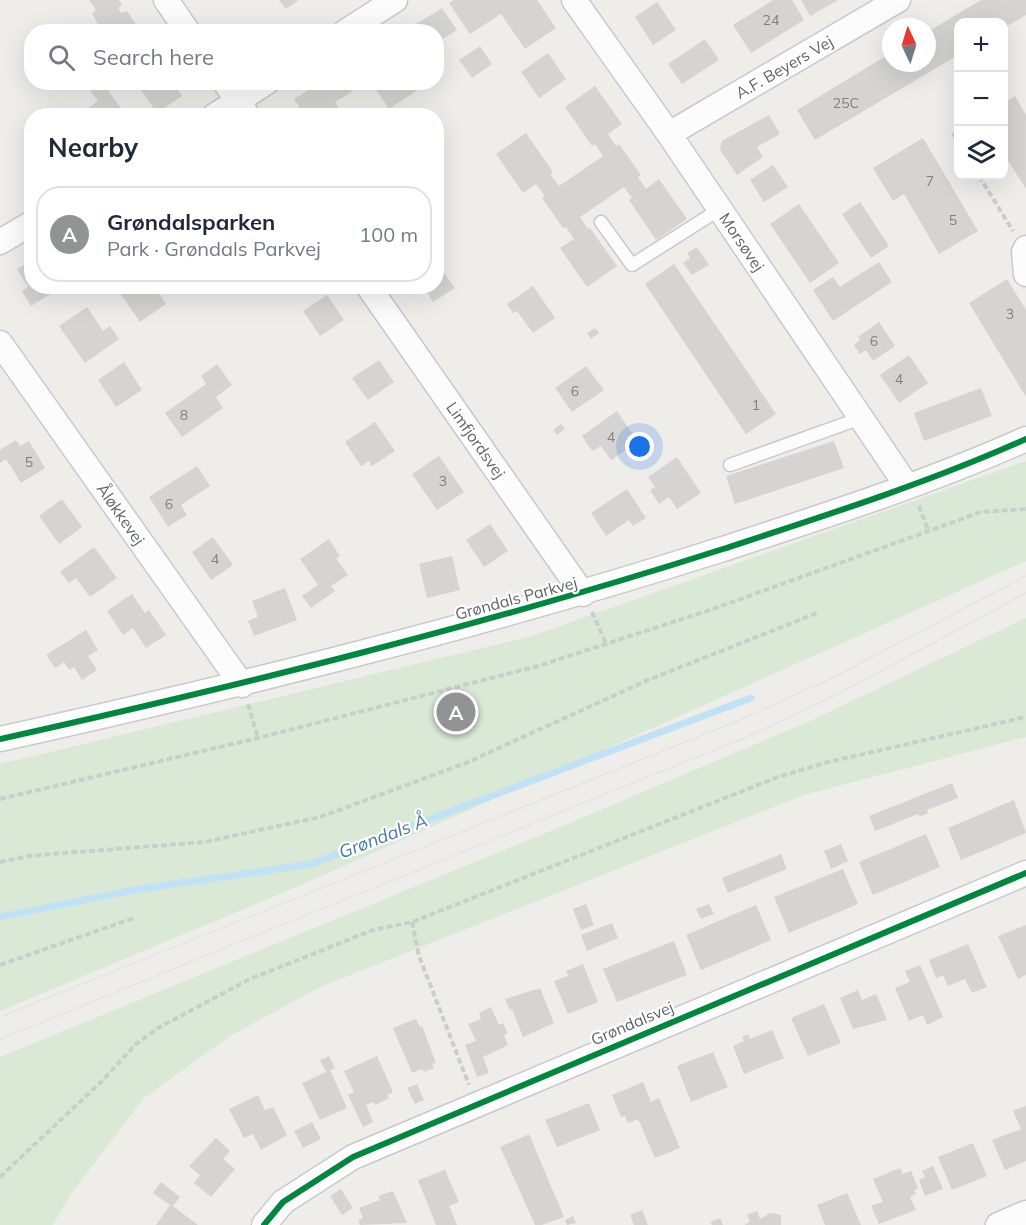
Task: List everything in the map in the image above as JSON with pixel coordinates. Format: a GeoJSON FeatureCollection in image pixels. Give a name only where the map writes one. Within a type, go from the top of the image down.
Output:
{"type":"FeatureCollection","features":[{"type":"Feature","properties":{"kind":"street"},"geometry":{"type":"LineString","coordinates":[[166,0],[182,24]]}},
{"type":"Feature","properties":{"kind":"street"},"geometry":{"type":"LineString","coordinates":[[358,24],[395,0]]}},
{"type":"Feature","properties":{"kind":"street","name":"Morsøvej"},"geometry":{"type":"LineString","coordinates":[[574,0],[669,134],[907,486]]}},
{"type":"Feature","properties":{"kind":"street","name":"A.F. Beyers Vej"},"geometry":{"type":"LineString","coordinates":[[669,134],[898,0]]}},
{"type":"Feature","properties":{"kind":"street"},"geometry":{"type":"LineString","coordinates":[[237,100],[254,90]]}},
{"type":"Feature","properties":{"kind":"street"},"geometry":{"type":"LineString","coordinates":[[0,242],[24,228]]}},
{"type":"Feature","properties":{"kind":"street"},"geometry":{"type":"LineString","coordinates":[[1025,249],[1026,274]]}},
{"type":"Feature","properties":{"kind":"street","name":"Limfjordsvej"},"geometry":{"type":"LineString","coordinates":[[374,294],[583,594]]}},
{"type":"Feature","properties":{"kind":"street","name":"Åløkkevej"},"geometry":{"type":"LineString","coordinates":[[0,343],[242,685]]}},
{"type":"Feature","properties":{"kind":"street","name":"Grøndals Parkvej"},"geometry":{"type":"LineString","coordinates":[[0,740],[242,685],[583,594],[907,486],[1026,439]]}},
{"type":"Feature","properties":{"kind":"street","name":"Grøndalsvej"},"geometry":{"type":"LineString","coordinates":[[264,1225],[284,1202],[353,1157],[1026,873]]}},
{"type":"Feature","properties":{"kind":"street"},"geometry":{"type":"LineString","coordinates":[[998,1225],[1026,1213]]}},
{"type":"Feature","properties":{"kind":"lane"},"geometry":{"type":"LineString","coordinates":[[601,222],[632,265],[720,209]]}},
{"type":"Feature","properties":{"kind":"lane"},"geometry":{"type":"LineString","coordinates":[[730,465],[861,418]]}},
{"type":"Feature","properties":{"kind":"path"},"geometry":{"type":"LineString","coordinates":[[982,180],[1025,249]]}},
{"type":"Feature","properties":{"kind":"path"},"geometry":{"type":"LineString","coordinates":[[0,799],[258,738],[538,666],[710,610],[981,512],[1026,509]]}},
{"type":"Feature","properties":{"kind":"path"},"geometry":{"type":"LineString","coordinates":[[583,594],[606,644]]}},
{"type":"Feature","properties":{"kind":"path"},"geometry":{"type":"LineString","coordinates":[[0,862],[28,856],[204,842],[320,817],[466,763],[648,680],[817,613]]}},
{"type":"Feature","properties":{"kind":"path"},"geometry":{"type":"LineString","coordinates":[[242,685],[258,738]]}},
{"type":"Feature","properties":{"kind":"path"},"geometry":{"type":"LineString","coordinates":[[0,1177],[102,1081],[136,1044],[158,1028],[250,980],[373,930],[412,922],[778,777],[824,763],[1026,717]]}},
{"type":"Feature","properties":{"kind":"path"},"geometry":{"type":"LineString","coordinates":[[0,966],[133,918]]}},
{"type":"Feature","properties":{"kind":"path"},"geometry":{"type":"LineString","coordinates":[[412,922],[419,956],[477,1103]]}},
{"type":"Feature","properties":{"kind":"green space"},"geometry":{"type":"Polygon","coordinates":[[[1026,461],[1026,561],[299,886],[0,1011],[0,764],[532,636],[1026,461]]]}},
{"type":"Feature","properties":{"kind":"green space"},"geometry":{"type":"Polygon","coordinates":[[[1026,618],[1026,737],[804,795],[320,987],[230,1036],[144,1098],[70,1195],[53,1225],[0,1225],[0,1057],[560,827],[810,721],[1026,618]]]}},
{"type":"Feature","properties":{"kind":"building"},"geometry":{"type":"Polygon","coordinates":[[[89,0],[119,0],[122,5],[118,8],[121,13],[127,11],[136,24],[98,24],[92,13],[96,10],[89,0]]]}},
{"type":"Feature","properties":{"kind":"building"},"geometry":{"type":"Polygon","coordinates":[[[279,0],[299,0],[286,9],[279,0]]]}},
{"type":"Feature","properties":{"kind":"building"},"geometry":{"type":"Polygon","coordinates":[[[454,0],[537,0],[556,28],[525,49],[501,14],[470,34],[449,3],[454,0]]]}},
{"type":"Feature","properties":{"kind":"building"},"geometry":{"type":"Polygon","coordinates":[[[773,0],[792,0],[804,20],[751,53],[733,25],[773,0]]]}},
{"type":"Feature","properties":{"kind":"building"},"geometry":{"type":"Polygon","coordinates":[[[801,0],[838,0],[810,16],[801,0]]]}},
{"type":"Feature","properties":{"kind":"building"},"geometry":{"type":"Polygon","coordinates":[[[981,0],[1026,0],[1026,15],[1008,26],[1008,18],[954,18],[954,57],[936,68],[936,27],[981,0]]]}},
{"type":"Feature","properties":{"kind":"building"},"geometry":{"type":"Polygon","coordinates":[[[657,2],[676,30],[653,45],[635,17],[657,2]]]}},
{"type":"Feature","properties":{"kind":"building"},"geometry":{"type":"Polygon","coordinates":[[[442,8],[457,30],[444,38],[444,24],[416,24],[442,8]]]}},
{"type":"Feature","properties":{"kind":"building"},"geometry":{"type":"Polygon","coordinates":[[[705,39],[719,60],[682,84],[668,64],[705,39]]]}},
{"type":"Feature","properties":{"kind":"building"},"geometry":{"type":"Polygon","coordinates":[[[480,46],[492,64],[472,78],[459,60],[480,46]]]}},
{"type":"Feature","properties":{"kind":"building"},"geometry":{"type":"Polygon","coordinates":[[[548,53],[566,79],[539,98],[521,72],[548,53]]]}},
{"type":"Feature","properties":{"kind":"building"},"geometry":{"type":"Polygon","coordinates":[[[882,58],[882,72],[929,72],[815,140],[797,110],[882,58]]]}},
{"type":"Feature","properties":{"kind":"building"},"geometry":{"type":"Polygon","coordinates":[[[595,86],[622,124],[608,134],[616,146],[619,144],[641,175],[638,177],[646,189],[659,179],[687,219],[656,240],[629,200],[632,198],[624,187],[580,217],[617,266],[587,287],[560,248],[574,239],[566,227],[563,228],[542,198],[545,196],[536,184],[523,193],[496,154],[526,133],[553,172],[550,174],[559,186],[603,156],[595,144],[592,146],[565,107],[595,86]]]}},
{"type":"Feature","properties":{"kind":"building"},"geometry":{"type":"Polygon","coordinates":[[[108,90],[121,108],[88,108],[98,101],[90,91],[108,90]]]}},
{"type":"Feature","properties":{"kind":"building"},"geometry":{"type":"Polygon","coordinates":[[[141,90],[178,90],[182,96],[164,108],[153,108],[141,90]]]}},
{"type":"Feature","properties":{"kind":"building"},"geometry":{"type":"Polygon","coordinates":[[[308,90],[351,90],[352,92],[335,102],[338,108],[300,108],[294,99],[308,90]]]}},
{"type":"Feature","properties":{"kind":"building"},"geometry":{"type":"Polygon","coordinates":[[[376,90],[418,90],[390,108],[376,90]]]}},
{"type":"Feature","properties":{"kind":"building"},"geometry":{"type":"Polygon","coordinates":[[[1015,96],[1026,115],[1026,189],[1008,160],[1008,100],[1015,96]]]}},
{"type":"Feature","properties":{"kind":"building"},"geometry":{"type":"Polygon","coordinates":[[[769,115],[780,134],[757,147],[763,157],[737,175],[720,150],[722,141],[769,115]]]}},
{"type":"Feature","properties":{"kind":"building"},"geometry":{"type":"Polygon","coordinates":[[[923,138],[978,231],[939,254],[904,194],[893,201],[873,168],[923,138]]]}},
{"type":"Feature","properties":{"kind":"building"},"geometry":{"type":"Polygon","coordinates":[[[773,165],[788,187],[764,202],[750,180],[773,165]]]}},
{"type":"Feature","properties":{"kind":"building"},"geometry":{"type":"Polygon","coordinates":[[[860,202],[889,246],[871,258],[842,214],[860,202]]]}},
{"type":"Feature","properties":{"kind":"building"},"geometry":{"type":"Polygon","coordinates":[[[799,204],[839,263],[810,283],[770,224],[799,204]]]}},
{"type":"Feature","properties":{"kind":"building"},"geometry":{"type":"Polygon","coordinates":[[[697,247],[709,265],[692,275],[683,263],[690,258],[687,253],[697,247]]]}},
{"type":"Feature","properties":{"kind":"building"},"geometry":{"type":"Polygon","coordinates":[[[879,262],[892,282],[833,321],[813,290],[833,277],[840,287],[879,262]]]}},
{"type":"Feature","properties":{"kind":"building"},"geometry":{"type":"Polygon","coordinates":[[[674,264],[776,414],[746,434],[645,284],[674,264]]]}},
{"type":"Feature","properties":{"kind":"building"},"geometry":{"type":"Polygon","coordinates":[[[24,265],[24,280],[17,269],[24,265]]]}},
{"type":"Feature","properties":{"kind":"building"},"geometry":{"type":"Polygon","coordinates":[[[444,272],[455,288],[433,302],[428,294],[444,294],[444,272]]]}},
{"type":"Feature","properties":{"kind":"building"},"geometry":{"type":"Polygon","coordinates":[[[1007,279],[1026,310],[1026,397],[969,303],[1007,279]]]}},
{"type":"Feature","properties":{"kind":"building"},"geometry":{"type":"Polygon","coordinates":[[[533,286],[555,318],[533,333],[517,311],[513,313],[507,304],[533,286]]]}},
{"type":"Feature","properties":{"kind":"building"},"geometry":{"type":"Polygon","coordinates":[[[24,290],[24,294],[51,294],[31,306],[22,291],[24,290]]]}},
{"type":"Feature","properties":{"kind":"building"},"geometry":{"type":"Polygon","coordinates":[[[121,294],[159,294],[166,304],[140,322],[121,294]]]}},
{"type":"Feature","properties":{"kind":"building"},"geometry":{"type":"Polygon","coordinates":[[[327,295],[344,320],[320,336],[303,311],[327,295]]]}},
{"type":"Feature","properties":{"kind":"building"},"geometry":{"type":"Polygon","coordinates":[[[87,307],[103,331],[110,326],[119,339],[85,363],[59,326],[87,307]]]}},
{"type":"Feature","properties":{"kind":"building"},"geometry":{"type":"Polygon","coordinates":[[[879,322],[895,346],[873,361],[866,350],[860,354],[854,345],[860,340],[858,337],[879,322]]]}},
{"type":"Feature","properties":{"kind":"building"},"geometry":{"type":"Polygon","coordinates":[[[595,328],[599,333],[591,339],[587,333],[595,328]]]}},
{"type":"Feature","properties":{"kind":"building"},"geometry":{"type":"Polygon","coordinates":[[[909,355],[928,383],[899,403],[880,375],[909,355]]]}},
{"type":"Feature","properties":{"kind":"building"},"geometry":{"type":"Polygon","coordinates":[[[379,360],[394,382],[368,400],[352,378],[379,360]]]}},
{"type":"Feature","properties":{"kind":"building"},"geometry":{"type":"Polygon","coordinates":[[[124,362],[142,390],[116,407],[98,380],[124,362]]]}},
{"type":"Feature","properties":{"kind":"building"},"geometry":{"type":"Polygon","coordinates":[[[217,364],[232,385],[216,397],[223,408],[182,437],[165,413],[206,384],[201,376],[217,364]]]}},
{"type":"Feature","properties":{"kind":"building"},"geometry":{"type":"Polygon","coordinates":[[[586,366],[604,390],[572,412],[555,388],[586,366]]]}},
{"type":"Feature","properties":{"kind":"building"},"geometry":{"type":"Polygon","coordinates":[[[981,388],[992,416],[924,441],[914,413],[981,388]]]}},
{"type":"Feature","properties":{"kind":"building"},"geometry":{"type":"Polygon","coordinates":[[[617,411],[638,442],[611,460],[601,446],[592,451],[582,436],[617,411]]]}},
{"type":"Feature","properties":{"kind":"building"},"geometry":{"type":"Polygon","coordinates":[[[375,422],[395,451],[372,466],[369,461],[361,466],[345,442],[375,422]]]}},
{"type":"Feature","properties":{"kind":"building"},"geometry":{"type":"Polygon","coordinates":[[[561,424],[565,429],[557,435],[553,430],[561,424]]]}},
{"type":"Feature","properties":{"kind":"building"},"geometry":{"type":"Polygon","coordinates":[[[16,440],[20,446],[29,441],[45,468],[21,483],[6,459],[0,463],[0,450],[16,440]]]}},
{"type":"Feature","properties":{"kind":"building"},"geometry":{"type":"Polygon","coordinates":[[[834,441],[844,468],[735,504],[726,476],[834,441]]]}},
{"type":"Feature","properties":{"kind":"building"},"geometry":{"type":"Polygon","coordinates":[[[439,456],[464,492],[437,510],[412,474],[439,456]]]}},
{"type":"Feature","properties":{"kind":"building"},"geometry":{"type":"Polygon","coordinates":[[[677,457],[701,493],[677,509],[669,497],[659,504],[650,490],[655,487],[648,477],[677,457]]]}},
{"type":"Feature","properties":{"kind":"building"},"geometry":{"type":"Polygon","coordinates":[[[197,466],[210,486],[181,505],[187,515],[168,527],[149,497],[197,466]]]}},
{"type":"Feature","properties":{"kind":"building"},"geometry":{"type":"Polygon","coordinates":[[[627,489],[646,518],[633,526],[629,520],[606,536],[591,513],[627,489]]]}},
{"type":"Feature","properties":{"kind":"building"},"geometry":{"type":"Polygon","coordinates":[[[62,499],[82,527],[59,544],[39,516],[62,499]]]}},
{"type":"Feature","properties":{"kind":"building"},"geometry":{"type":"Polygon","coordinates":[[[490,524],[508,551],[484,567],[466,540],[490,524]]]}},
{"type":"Feature","properties":{"kind":"building"},"geometry":{"type":"Polygon","coordinates":[[[213,537],[233,565],[211,580],[192,552],[213,537]]]}},
{"type":"Feature","properties":{"kind":"building"},"geometry":{"type":"Polygon","coordinates":[[[329,539],[340,556],[336,558],[348,575],[331,586],[335,591],[311,608],[302,596],[318,585],[300,559],[329,539]]]}},
{"type":"Feature","properties":{"kind":"building"},"geometry":{"type":"Polygon","coordinates":[[[94,547],[117,578],[90,597],[76,578],[69,583],[60,572],[94,547]]]}},
{"type":"Feature","properties":{"kind":"building"},"geometry":{"type":"Polygon","coordinates":[[[452,556],[460,590],[427,598],[419,564],[452,556]]]}},
{"type":"Feature","properties":{"kind":"building"},"geometry":{"type":"Polygon","coordinates":[[[285,588],[297,620],[254,636],[248,621],[258,617],[252,601],[285,588]]]}},
{"type":"Feature","properties":{"kind":"building"},"geometry":{"type":"Polygon","coordinates":[[[132,594],[145,613],[149,610],[166,635],[146,648],[133,628],[123,635],[107,611],[132,594]]]}},
{"type":"Feature","properties":{"kind":"building"},"geometry":{"type":"Polygon","coordinates":[[[86,630],[98,650],[88,656],[97,670],[82,680],[74,667],[69,670],[64,662],[55,668],[46,655],[86,630]]]}},
{"type":"Feature","properties":{"kind":"building"},"geometry":{"type":"Polygon","coordinates":[[[952,783],[958,798],[927,810],[928,813],[920,817],[918,814],[875,831],[869,816],[952,783]]]}},
{"type":"Feature","properties":{"kind":"building"},"geometry":{"type":"Polygon","coordinates":[[[1014,800],[1026,833],[961,860],[948,828],[1014,800]]]}},
{"type":"Feature","properties":{"kind":"building"},"geometry":{"type":"Polygon","coordinates":[[[926,834],[940,867],[873,895],[859,862],[926,834]]]}},
{"type":"Feature","properties":{"kind":"building"},"geometry":{"type":"Polygon","coordinates":[[[841,844],[848,861],[831,869],[824,851],[841,844]]]}},
{"type":"Feature","properties":{"kind":"building"},"geometry":{"type":"Polygon","coordinates":[[[781,854],[787,869],[728,893],[722,878],[781,854]]]}},
{"type":"Feature","properties":{"kind":"building"},"geometry":{"type":"Polygon","coordinates":[[[843,869],[858,904],[789,933],[774,897],[843,869]]]}},
{"type":"Feature","properties":{"kind":"building"},"geometry":{"type":"Polygon","coordinates":[[[586,904],[594,925],[581,930],[573,909],[586,904]]]}},
{"type":"Feature","properties":{"kind":"building"},"geometry":{"type":"Polygon","coordinates":[[[709,904],[714,914],[701,919],[696,909],[709,904]]]}},
{"type":"Feature","properties":{"kind":"building"},"geometry":{"type":"Polygon","coordinates":[[[756,905],[771,940],[701,970],[686,935],[756,905]]]}},
{"type":"Feature","properties":{"kind":"building"},"geometry":{"type":"Polygon","coordinates":[[[612,923],[618,938],[587,951],[581,935],[612,923]]]}},
{"type":"Feature","properties":{"kind":"building"},"geometry":{"type":"Polygon","coordinates":[[[1026,925],[1026,975],[1018,979],[998,936],[1026,925]]]}},
{"type":"Feature","properties":{"kind":"building"},"geometry":{"type":"Polygon","coordinates":[[[674,941],[687,975],[617,1002],[603,969],[674,941]]]}},
{"type":"Feature","properties":{"kind":"building"},"geometry":{"type":"Polygon","coordinates":[[[968,944],[987,987],[972,993],[965,979],[948,986],[943,975],[936,978],[929,960],[968,944]]]}},
{"type":"Feature","properties":{"kind":"building"},"geometry":{"type":"Polygon","coordinates":[[[583,964],[598,1002],[568,1014],[554,981],[568,976],[566,971],[583,964]]]}},
{"type":"Feature","properties":{"kind":"building"},"geometry":{"type":"Polygon","coordinates":[[[920,965],[943,1017],[927,1025],[923,1015],[909,1021],[895,988],[910,982],[905,971],[920,965]]]}},
{"type":"Feature","properties":{"kind":"building"},"geometry":{"type":"Polygon","coordinates":[[[540,988],[554,1023],[523,1037],[512,1009],[510,1010],[505,999],[540,988]]]}},
{"type":"Feature","properties":{"kind":"building"},"geometry":{"type":"Polygon","coordinates":[[[858,990],[862,1000],[876,994],[887,1020],[853,1029],[840,998],[858,990]]]}},
{"type":"Feature","properties":{"kind":"building"},"geometry":{"type":"Polygon","coordinates":[[[824,1004],[841,1043],[808,1056],[791,1018],[824,1004]]]}},
{"type":"Feature","properties":{"kind":"building"},"geometry":{"type":"Polygon","coordinates":[[[491,1007],[499,1025],[503,1023],[508,1033],[504,1035],[508,1045],[483,1057],[489,1073],[477,1077],[465,1045],[476,1041],[468,1024],[481,1019],[479,1013],[491,1007]]]}},
{"type":"Feature","properties":{"kind":"building"},"geometry":{"type":"Polygon","coordinates":[[[416,1019],[420,1027],[422,1026],[436,1063],[432,1064],[434,1068],[412,1073],[393,1028],[416,1019]]]}},
{"type":"Feature","properties":{"kind":"building"},"geometry":{"type":"Polygon","coordinates":[[[772,1030],[784,1058],[744,1074],[733,1046],[744,1041],[742,1037],[748,1034],[750,1039],[772,1030]]]}},
{"type":"Feature","properties":{"kind":"building"},"geometry":{"type":"Polygon","coordinates":[[[713,1052],[728,1087],[691,1102],[677,1066],[713,1052]]]}},
{"type":"Feature","properties":{"kind":"building"},"geometry":{"type":"Polygon","coordinates":[[[329,1056],[335,1068],[330,1070],[347,1108],[320,1120],[302,1083],[326,1072],[320,1060],[329,1056]]]}},
{"type":"Feature","properties":{"kind":"building"},"geometry":{"type":"Polygon","coordinates":[[[377,1056],[393,1092],[387,1095],[389,1098],[375,1105],[373,1102],[366,1105],[373,1122],[363,1127],[348,1095],[354,1092],[344,1071],[377,1056]]]}},
{"type":"Feature","properties":{"kind":"building"},"geometry":{"type":"Polygon","coordinates":[[[643,1082],[651,1102],[659,1098],[680,1148],[655,1158],[638,1119],[628,1123],[625,1116],[621,1117],[612,1095],[643,1082]]]}},
{"type":"Feature","properties":{"kind":"building"},"geometry":{"type":"Polygon","coordinates":[[[417,1084],[424,1100],[415,1104],[407,1088],[417,1084]]]}},
{"type":"Feature","properties":{"kind":"building"},"geometry":{"type":"Polygon","coordinates":[[[258,1095],[265,1110],[273,1107],[287,1135],[261,1150],[253,1134],[244,1138],[229,1109],[258,1095]]]}},
{"type":"Feature","properties":{"kind":"building"},"geometry":{"type":"Polygon","coordinates":[[[589,1103],[600,1130],[557,1147],[545,1120],[589,1103]]]}},
{"type":"Feature","properties":{"kind":"building"},"geometry":{"type":"Polygon","coordinates":[[[1026,1106],[1026,1161],[1005,1170],[992,1140],[1021,1129],[1013,1111],[1026,1106]]]}},
{"type":"Feature","properties":{"kind":"building"},"geometry":{"type":"Polygon","coordinates":[[[312,1122],[321,1139],[303,1148],[294,1131],[312,1122]]]}},
{"type":"Feature","properties":{"kind":"building"},"geometry":{"type":"Polygon","coordinates":[[[529,1134],[564,1217],[542,1225],[535,1225],[500,1147],[529,1134]]]}},
{"type":"Feature","properties":{"kind":"building"},"geometry":{"type":"Polygon","coordinates":[[[216,1138],[230,1151],[223,1159],[235,1169],[211,1197],[194,1183],[200,1175],[189,1166],[216,1138]]]}},
{"type":"Feature","properties":{"kind":"building"},"geometry":{"type":"Polygon","coordinates":[[[973,1143],[987,1176],[952,1190],[938,1157],[973,1143]]]}},
{"type":"Feature","properties":{"kind":"building"},"geometry":{"type":"Polygon","coordinates":[[[933,1166],[943,1189],[925,1196],[919,1180],[925,1177],[922,1171],[933,1166]]]}},
{"type":"Feature","properties":{"kind":"building"},"geometry":{"type":"Polygon","coordinates":[[[900,1168],[903,1174],[911,1171],[918,1188],[914,1190],[916,1194],[910,1197],[916,1210],[879,1224],[871,1206],[883,1202],[873,1179],[900,1168]]]}},
{"type":"Feature","properties":{"kind":"building"},"geometry":{"type":"Polygon","coordinates":[[[445,1170],[459,1202],[449,1206],[457,1225],[436,1225],[418,1180],[445,1170]]]}},
{"type":"Feature","properties":{"kind":"building"},"geometry":{"type":"Polygon","coordinates":[[[161,1182],[180,1197],[173,1206],[198,1225],[156,1225],[170,1205],[153,1193],[161,1182]]]}},
{"type":"Feature","properties":{"kind":"building"},"geometry":{"type":"Polygon","coordinates":[[[341,1189],[353,1208],[342,1215],[330,1196],[341,1189]]]}},
{"type":"Feature","properties":{"kind":"building"},"geometry":{"type":"Polygon","coordinates":[[[393,1191],[407,1223],[360,1225],[358,1220],[363,1218],[359,1208],[380,1200],[378,1196],[393,1191]]]}},
{"type":"Feature","properties":{"kind":"building"},"geometry":{"type":"Polygon","coordinates":[[[847,1193],[861,1225],[825,1225],[817,1205],[847,1193]]]}},
{"type":"Feature","properties":{"kind":"building"},"geometry":{"type":"Polygon","coordinates":[[[642,1210],[648,1225],[634,1225],[630,1215],[642,1210]]]}},
{"type":"Feature","properties":{"kind":"building"},"geometry":{"type":"Polygon","coordinates":[[[757,1211],[760,1219],[770,1213],[781,1215],[781,1225],[744,1225],[750,1222],[747,1215],[757,1211]]]}},
{"type":"Feature","properties":{"kind":"building"},"geometry":{"type":"Polygon","coordinates":[[[573,1216],[576,1223],[567,1225],[565,1220],[573,1216]]]}},
{"type":"Feature","properties":{"kind":"building"},"geometry":{"type":"Polygon","coordinates":[[[720,1218],[723,1225],[712,1225],[710,1222],[720,1218]]]}},
{"type":"Feature","properties":{"kind":"waterway","name":"Grøndals Å"},"geometry":{"type":"LineString","coordinates":[[0,917],[134,890],[311,864],[751,698]]}},
{"type":"Feature","properties":{"kind":"tram line"},"geometry":{"type":"LineString","coordinates":[[0,1017],[740,720],[832,678],[1026,576]]}},
{"type":"Feature","properties":{"kind":"tram line"},"geometry":{"type":"LineString","coordinates":[[0,1039],[749,736],[840,693],[1026,593]]}},
{"type":"Feature","properties":{"kind":"cycle path"},"geometry":{"type":"LineString","coordinates":[[0,739],[273,675],[454,628],[634,577],[914,484],[1026,439]]}},
{"type":"Feature","properties":{"kind":"cycle path"},"geometry":{"type":"LineString","coordinates":[[264,1225],[283,1202],[353,1157],[1026,873]]}},
{"type":"Feature","properties":{"kind":"place","name":"Grøndalsparken"},"geometry":{"type":"Point","coordinates":[456,712]}}]}
